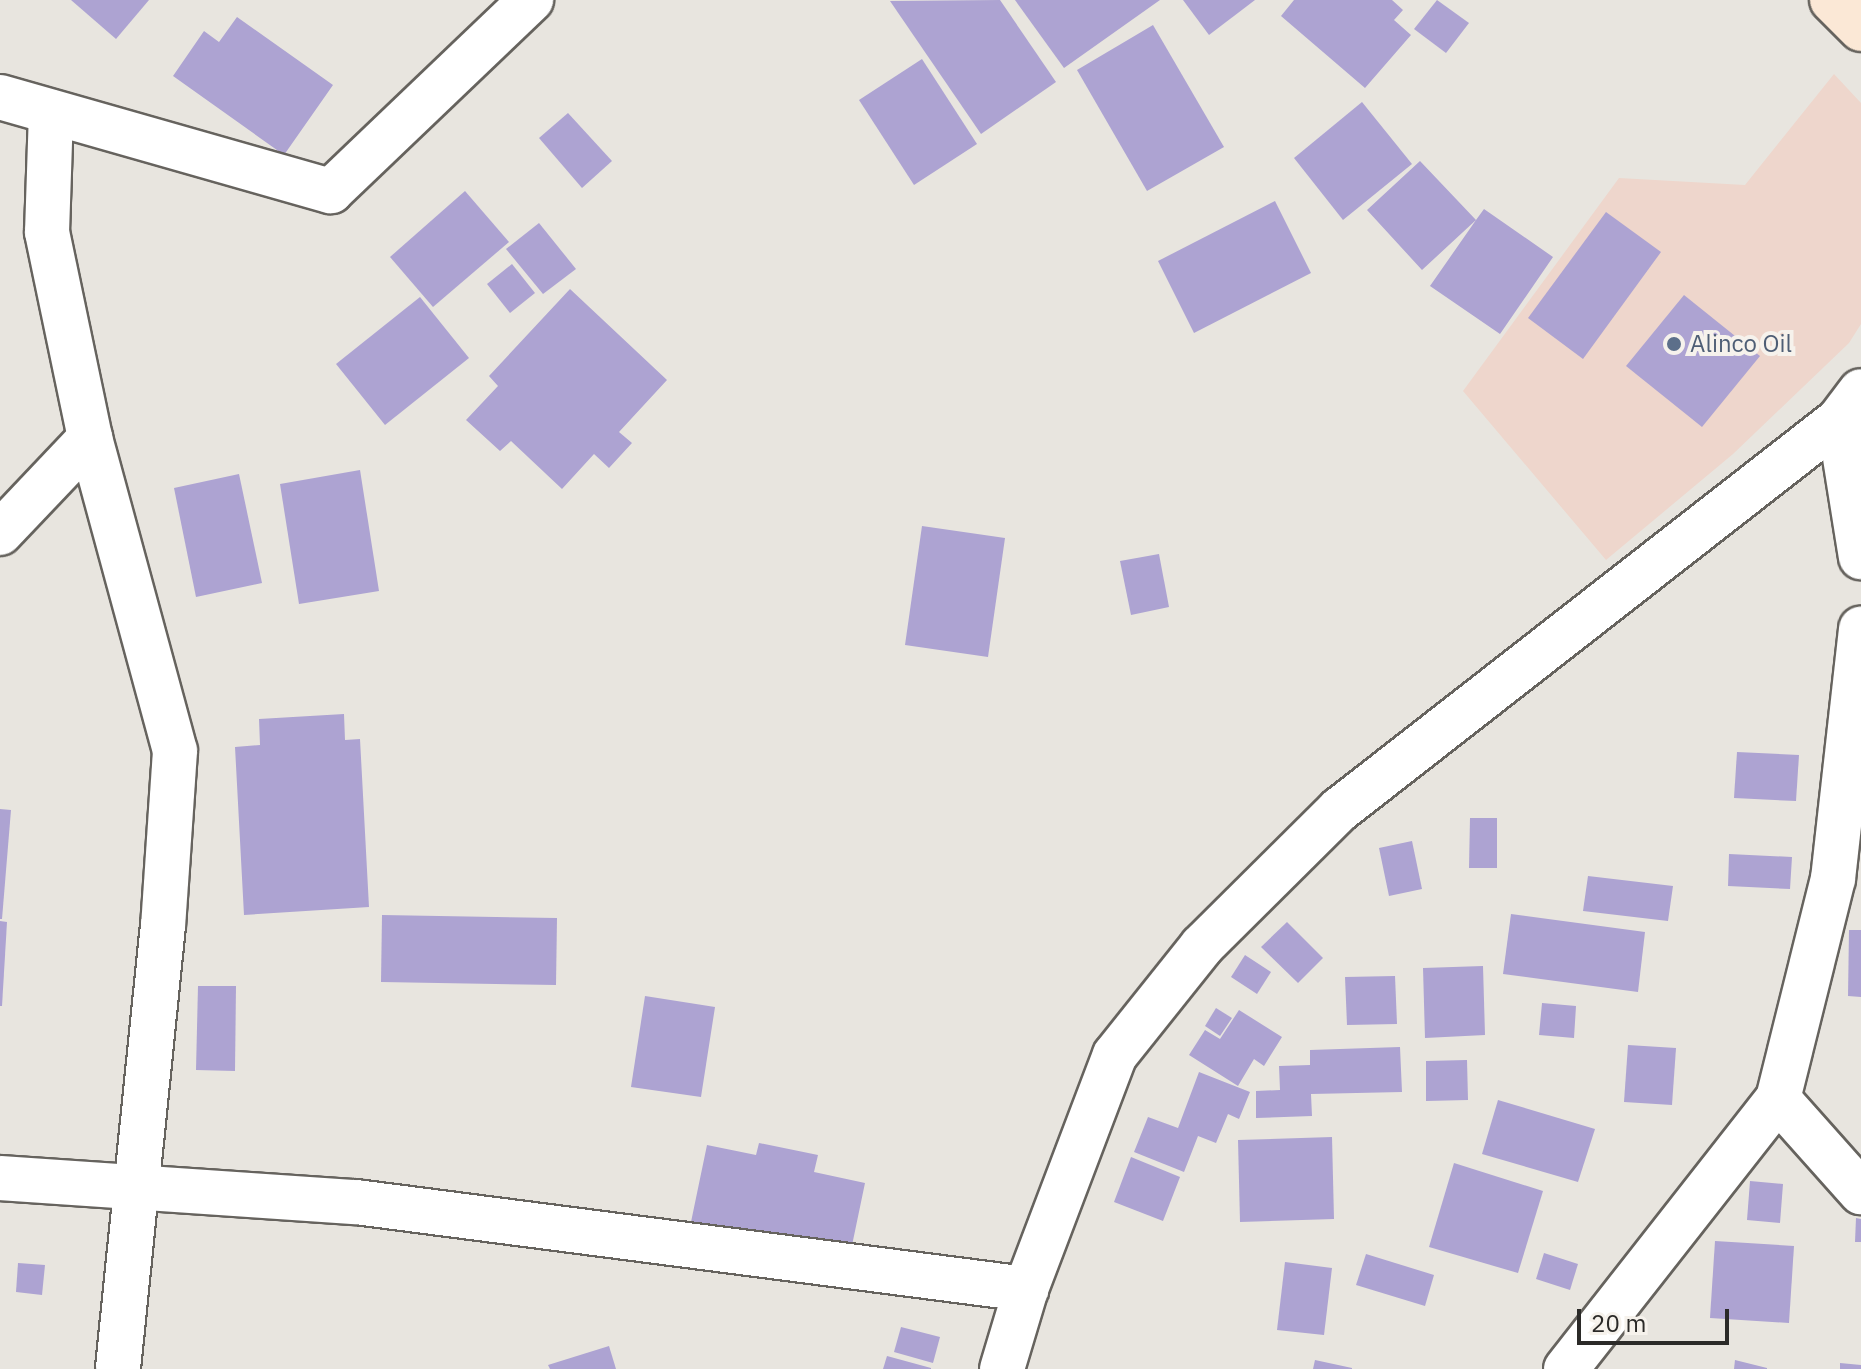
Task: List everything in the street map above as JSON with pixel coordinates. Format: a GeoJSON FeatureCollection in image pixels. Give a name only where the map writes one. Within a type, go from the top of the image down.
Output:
{"type":"FeatureCollection","features":[{"type":"Feature","properties":{"kind":"street"},"geometry":{"type":"LineString","coordinates":[[0,97],[331,191],[531,0]]}},
{"type":"Feature","properties":{"kind":"street"},"geometry":{"type":"LineString","coordinates":[[1832,0],[1861,29]]}},
{"type":"Feature","properties":{"kind":"street"},"geometry":{"type":"LineString","coordinates":[[51,112],[47,232],[90,438],[175,751],[163,925],[118,1369]]}},
{"type":"Feature","properties":{"kind":"street"},"geometry":{"type":"LineString","coordinates":[[1850,405],[1861,557]]}},
{"type":"Feature","properties":{"kind":"street"},"geometry":{"type":"LineString","coordinates":[[1002,1369],[1026,1289],[1115,1055],[1202,946],[1339,810],[1850,405]]}},
{"type":"Feature","properties":{"kind":"street"},"geometry":{"type":"LineString","coordinates":[[0,533],[90,438]]}},
{"type":"Feature","properties":{"kind":"street"},"geometry":{"type":"LineString","coordinates":[[1566,1369],[1778,1099],[1833,879],[1861,629]]}},
{"type":"Feature","properties":{"kind":"street"},"geometry":{"type":"LineString","coordinates":[[1778,1099],[1861,1192]]}},
{"type":"Feature","properties":{"kind":"street"},"geometry":{"type":"LineString","coordinates":[[0,1178],[356,1202],[1026,1289]]}},
{"type":"Feature","properties":{"kind":"shaded area"},"geometry":{"type":"Polygon","coordinates":[[[1834,74],[1861,103],[1861,324],[1849,343],[1733,454],[1606,560],[1463,391],[1619,178],[1745,185],[1834,74]]]}},
{"type":"Feature","properties":{"kind":"building"},"geometry":{"type":"Polygon","coordinates":[[[71,0],[149,0],[116,39],[71,0]]]}},
{"type":"Feature","properties":{"kind":"building"},"geometry":{"type":"Polygon","coordinates":[[[1000,0],[1056,82],[981,134],[890,1],[1000,0]]]}},
{"type":"Feature","properties":{"kind":"building"},"geometry":{"type":"Polygon","coordinates":[[[1015,0],[1160,0],[1064,68],[1015,0]]]}},
{"type":"Feature","properties":{"kind":"building"},"geometry":{"type":"Polygon","coordinates":[[[1183,0],[1255,0],[1209,35],[1183,0]]]}},
{"type":"Feature","properties":{"kind":"building"},"geometry":{"type":"Polygon","coordinates":[[[1294,0],[1392,0],[1403,10],[1394,20],[1411,35],[1365,88],[1281,16],[1294,0]]]}},
{"type":"Feature","properties":{"kind":"building"},"geometry":{"type":"Polygon","coordinates":[[[1437,0],[1469,23],[1446,53],[1414,29],[1437,0]]]}},
{"type":"Feature","properties":{"kind":"building"},"geometry":{"type":"Polygon","coordinates":[[[237,17],[333,85],[284,155],[173,76],[204,31],[219,42],[237,17]]]}},
{"type":"Feature","properties":{"kind":"building"},"geometry":{"type":"Polygon","coordinates":[[[1153,25],[1224,147],[1147,191],[1077,70],[1153,25]]]}},
{"type":"Feature","properties":{"kind":"building"},"geometry":{"type":"Polygon","coordinates":[[[922,59],[977,144],[914,185],[859,100],[922,59]]]}},
{"type":"Feature","properties":{"kind":"building"},"geometry":{"type":"Polygon","coordinates":[[[1362,102],[1412,164],[1343,220],[1294,158],[1362,102]]]}},
{"type":"Feature","properties":{"kind":"building"},"geometry":{"type":"Polygon","coordinates":[[[568,113],[612,161],[582,188],[539,138],[568,113]]]}},
{"type":"Feature","properties":{"kind":"building"},"geometry":{"type":"Polygon","coordinates":[[[1420,161],[1476,220],[1422,270],[1367,210],[1420,161]]]}},
{"type":"Feature","properties":{"kind":"building"},"geometry":{"type":"Polygon","coordinates":[[[465,191],[509,242],[433,307],[390,257],[465,191]]]}},
{"type":"Feature","properties":{"kind":"building"},"geometry":{"type":"Polygon","coordinates":[[[1275,201],[1311,273],[1194,333],[1158,261],[1275,201]]]}},
{"type":"Feature","properties":{"kind":"building"},"geometry":{"type":"Polygon","coordinates":[[[1484,209],[1553,257],[1500,334],[1430,286],[1484,209]]]}},
{"type":"Feature","properties":{"kind":"building"},"geometry":{"type":"Polygon","coordinates":[[[1606,212],[1661,252],[1583,359],[1528,318],[1606,212]]]}},
{"type":"Feature","properties":{"kind":"building"},"geometry":{"type":"Polygon","coordinates":[[[539,223],[576,269],[543,294],[506,249],[539,223]]]}},
{"type":"Feature","properties":{"kind":"building"},"geometry":{"type":"Polygon","coordinates":[[[512,264],[535,293],[510,313],[487,284],[512,264]]]}},
{"type":"Feature","properties":{"kind":"building"},"geometry":{"type":"Polygon","coordinates":[[[570,289],[667,380],[619,432],[632,443],[609,468],[594,454],[562,489],[511,441],[500,451],[466,420],[498,386],[489,376],[570,289]]]}},
{"type":"Feature","properties":{"kind":"building"},"geometry":{"type":"Polygon","coordinates":[[[1684,295],[1760,356],[1702,427],[1626,366],[1684,295]]]}},
{"type":"Feature","properties":{"kind":"building"},"geometry":{"type":"Polygon","coordinates":[[[420,297],[469,358],[385,425],[336,364],[420,297]]]}},
{"type":"Feature","properties":{"kind":"building"},"geometry":{"type":"Polygon","coordinates":[[[360,470],[379,591],[299,604],[280,484],[360,470]]]}},
{"type":"Feature","properties":{"kind":"building"},"geometry":{"type":"Polygon","coordinates":[[[239,474],[262,583],[196,597],[174,488],[239,474]]]}},
{"type":"Feature","properties":{"kind":"building"},"geometry":{"type":"Polygon","coordinates":[[[922,526],[1005,538],[988,657],[905,645],[922,526]]]}},
{"type":"Feature","properties":{"kind":"building"},"geometry":{"type":"Polygon","coordinates":[[[1159,554],[1169,607],[1131,615],[1120,561],[1159,554]]]}},
{"type":"Feature","properties":{"kind":"building"},"geometry":{"type":"Polygon","coordinates":[[[344,714],[345,740],[360,739],[369,907],[244,915],[235,747],[260,745],[259,719],[344,714]]]}},
{"type":"Feature","properties":{"kind":"building"},"geometry":{"type":"Polygon","coordinates":[[[1737,752],[1799,755],[1796,801],[1734,798],[1737,752]]]}},
{"type":"Feature","properties":{"kind":"building"},"geometry":{"type":"Polygon","coordinates":[[[0,809],[11,810],[2,919],[0,919],[0,809]]]}},
{"type":"Feature","properties":{"kind":"building"},"geometry":{"type":"Polygon","coordinates":[[[1470,818],[1497,818],[1497,868],[1469,868],[1470,818]]]}},
{"type":"Feature","properties":{"kind":"building"},"geometry":{"type":"Polygon","coordinates":[[[1412,841],[1422,889],[1389,896],[1379,848],[1412,841]]]}},
{"type":"Feature","properties":{"kind":"building"},"geometry":{"type":"Polygon","coordinates":[[[1729,854],[1792,857],[1790,889],[1728,886],[1729,854]]]}},
{"type":"Feature","properties":{"kind":"building"},"geometry":{"type":"Polygon","coordinates":[[[1588,876],[1673,886],[1668,921],[1583,911],[1588,876]]]}},
{"type":"Feature","properties":{"kind":"building"},"geometry":{"type":"Polygon","coordinates":[[[1511,914],[1645,932],[1638,992],[1503,974],[1511,914]]]}},
{"type":"Feature","properties":{"kind":"building"},"geometry":{"type":"Polygon","coordinates":[[[382,915],[557,918],[556,985],[381,982],[382,915]]]}},
{"type":"Feature","properties":{"kind":"building"},"geometry":{"type":"Polygon","coordinates":[[[0,921],[7,922],[2,1006],[0,1006],[0,921]]]}},
{"type":"Feature","properties":{"kind":"building"},"geometry":{"type":"Polygon","coordinates":[[[1287,922],[1323,958],[1298,983],[1261,947],[1287,922]]]}},
{"type":"Feature","properties":{"kind":"building"},"geometry":{"type":"Polygon","coordinates":[[[1849,930],[1861,930],[1861,997],[1848,996],[1849,930]]]}},
{"type":"Feature","properties":{"kind":"building"},"geometry":{"type":"Polygon","coordinates":[[[1245,955],[1271,972],[1257,994],[1231,977],[1245,955]]]}},
{"type":"Feature","properties":{"kind":"building"},"geometry":{"type":"Polygon","coordinates":[[[1483,966],[1485,1035],[1425,1038],[1423,968],[1483,966]]]}},
{"type":"Feature","properties":{"kind":"building"},"geometry":{"type":"Polygon","coordinates":[[[1395,976],[1397,1024],[1347,1025],[1345,977],[1395,976]]]}},
{"type":"Feature","properties":{"kind":"building"},"geometry":{"type":"Polygon","coordinates":[[[198,986],[236,986],[235,1071],[196,1070],[198,986]]]}},
{"type":"Feature","properties":{"kind":"building"},"geometry":{"type":"Polygon","coordinates":[[[645,996],[715,1007],[701,1097],[631,1087],[645,996]]]}},
{"type":"Feature","properties":{"kind":"building"},"geometry":{"type":"Polygon","coordinates":[[[1542,1003],[1576,1006],[1574,1038],[1539,1035],[1542,1003]]]}},
{"type":"Feature","properties":{"kind":"building"},"geometry":{"type":"Polygon","coordinates":[[[1216,1008],[1232,1018],[1220,1036],[1205,1026],[1216,1008]]]}},
{"type":"Feature","properties":{"kind":"building"},"geometry":{"type":"Polygon","coordinates":[[[1239,1010],[1282,1037],[1264,1066],[1254,1059],[1238,1086],[1189,1055],[1205,1030],[1220,1039],[1239,1010]]]}},
{"type":"Feature","properties":{"kind":"building"},"geometry":{"type":"Polygon","coordinates":[[[1628,1045],[1676,1048],[1672,1105],[1624,1102],[1628,1045]]]}},
{"type":"Feature","properties":{"kind":"building"},"geometry":{"type":"Polygon","coordinates":[[[1400,1047],[1402,1092],[1311,1094],[1312,1116],[1256,1118],[1256,1091],[1280,1090],[1279,1066],[1310,1065],[1310,1050],[1400,1047]]]}},
{"type":"Feature","properties":{"kind":"building"},"geometry":{"type":"Polygon","coordinates":[[[1467,1060],[1468,1100],[1426,1101],[1426,1061],[1467,1060]]]}},
{"type":"Feature","properties":{"kind":"building"},"geometry":{"type":"Polygon","coordinates":[[[1199,1072],[1250,1092],[1239,1119],[1228,1114],[1216,1143],[1198,1136],[1184,1172],[1134,1152],[1148,1117],[1178,1128],[1199,1072]]]}},
{"type":"Feature","properties":{"kind":"building"},"geometry":{"type":"Polygon","coordinates":[[[1498,1100],[1595,1129],[1578,1182],[1482,1154],[1498,1100]]]}},
{"type":"Feature","properties":{"kind":"building"},"geometry":{"type":"Polygon","coordinates":[[[1332,1137],[1334,1219],[1240,1222],[1238,1140],[1332,1137]]]}},
{"type":"Feature","properties":{"kind":"building"},"geometry":{"type":"Polygon","coordinates":[[[759,1143],[818,1155],[814,1172],[865,1183],[850,1255],[691,1222],[707,1145],[756,1155],[759,1143]]]}},
{"type":"Feature","properties":{"kind":"building"},"geometry":{"type":"Polygon","coordinates":[[[1131,1157],[1180,1177],[1163,1221],[1114,1202],[1131,1157]]]}},
{"type":"Feature","properties":{"kind":"building"},"geometry":{"type":"Polygon","coordinates":[[[1454,1163],[1543,1191],[1518,1273],[1429,1247],[1454,1163]]]}},
{"type":"Feature","properties":{"kind":"building"},"geometry":{"type":"Polygon","coordinates":[[[1750,1181],[1783,1184],[1780,1223],[1747,1220],[1750,1181]]]}},
{"type":"Feature","properties":{"kind":"building"},"geometry":{"type":"Polygon","coordinates":[[[1856,1218],[1861,1219],[1861,1242],[1855,1242],[1856,1218]]]}},
{"type":"Feature","properties":{"kind":"building"},"geometry":{"type":"Polygon","coordinates":[[[1715,1241],[1794,1246],[1789,1323],[1710,1318],[1715,1241]]]}},
{"type":"Feature","properties":{"kind":"building"},"geometry":{"type":"Polygon","coordinates":[[[1544,1253],[1578,1264],[1570,1290],[1536,1279],[1544,1253]]]}},
{"type":"Feature","properties":{"kind":"building"},"geometry":{"type":"Polygon","coordinates":[[[1366,1254],[1434,1275],[1425,1306],[1356,1285],[1366,1254]]]}},
{"type":"Feature","properties":{"kind":"building"},"geometry":{"type":"Polygon","coordinates":[[[1285,1262],[1332,1268],[1324,1335],[1277,1330],[1285,1262]]]}},
{"type":"Feature","properties":{"kind":"building"},"geometry":{"type":"Polygon","coordinates":[[[18,1263],[45,1265],[42,1295],[16,1292],[18,1263]]]}},
{"type":"Feature","properties":{"kind":"building"},"geometry":{"type":"Polygon","coordinates":[[[901,1327],[940,1337],[933,1363],[894,1352],[901,1327]]]}},
{"type":"Feature","properties":{"kind":"building"},"geometry":{"type":"Polygon","coordinates":[[[609,1346],[616,1369],[550,1369],[548,1365],[609,1346]]]}},
{"type":"Feature","properties":{"kind":"building"},"geometry":{"type":"Polygon","coordinates":[[[887,1356],[931,1368],[931,1369],[883,1369],[887,1356]]]}},
{"type":"Feature","properties":{"kind":"building"},"geometry":{"type":"Polygon","coordinates":[[[1315,1360],[1352,1368],[1352,1369],[1313,1369],[1315,1360]]]}},
{"type":"Feature","properties":{"kind":"building"},"geometry":{"type":"Polygon","coordinates":[[[1735,1360],[1767,1368],[1767,1369],[1734,1369],[1735,1360]]]}},
{"type":"Feature","properties":{"kind":"building"},"geometry":{"type":"Polygon","coordinates":[[[1840,1363],[1861,1365],[1861,1369],[1840,1369],[1840,1363]]]}},
{"type":"Feature","properties":{"kind":"place","name":"Alinco Oil"},"geometry":{"type":"Point","coordinates":[1674,344]}}]}
